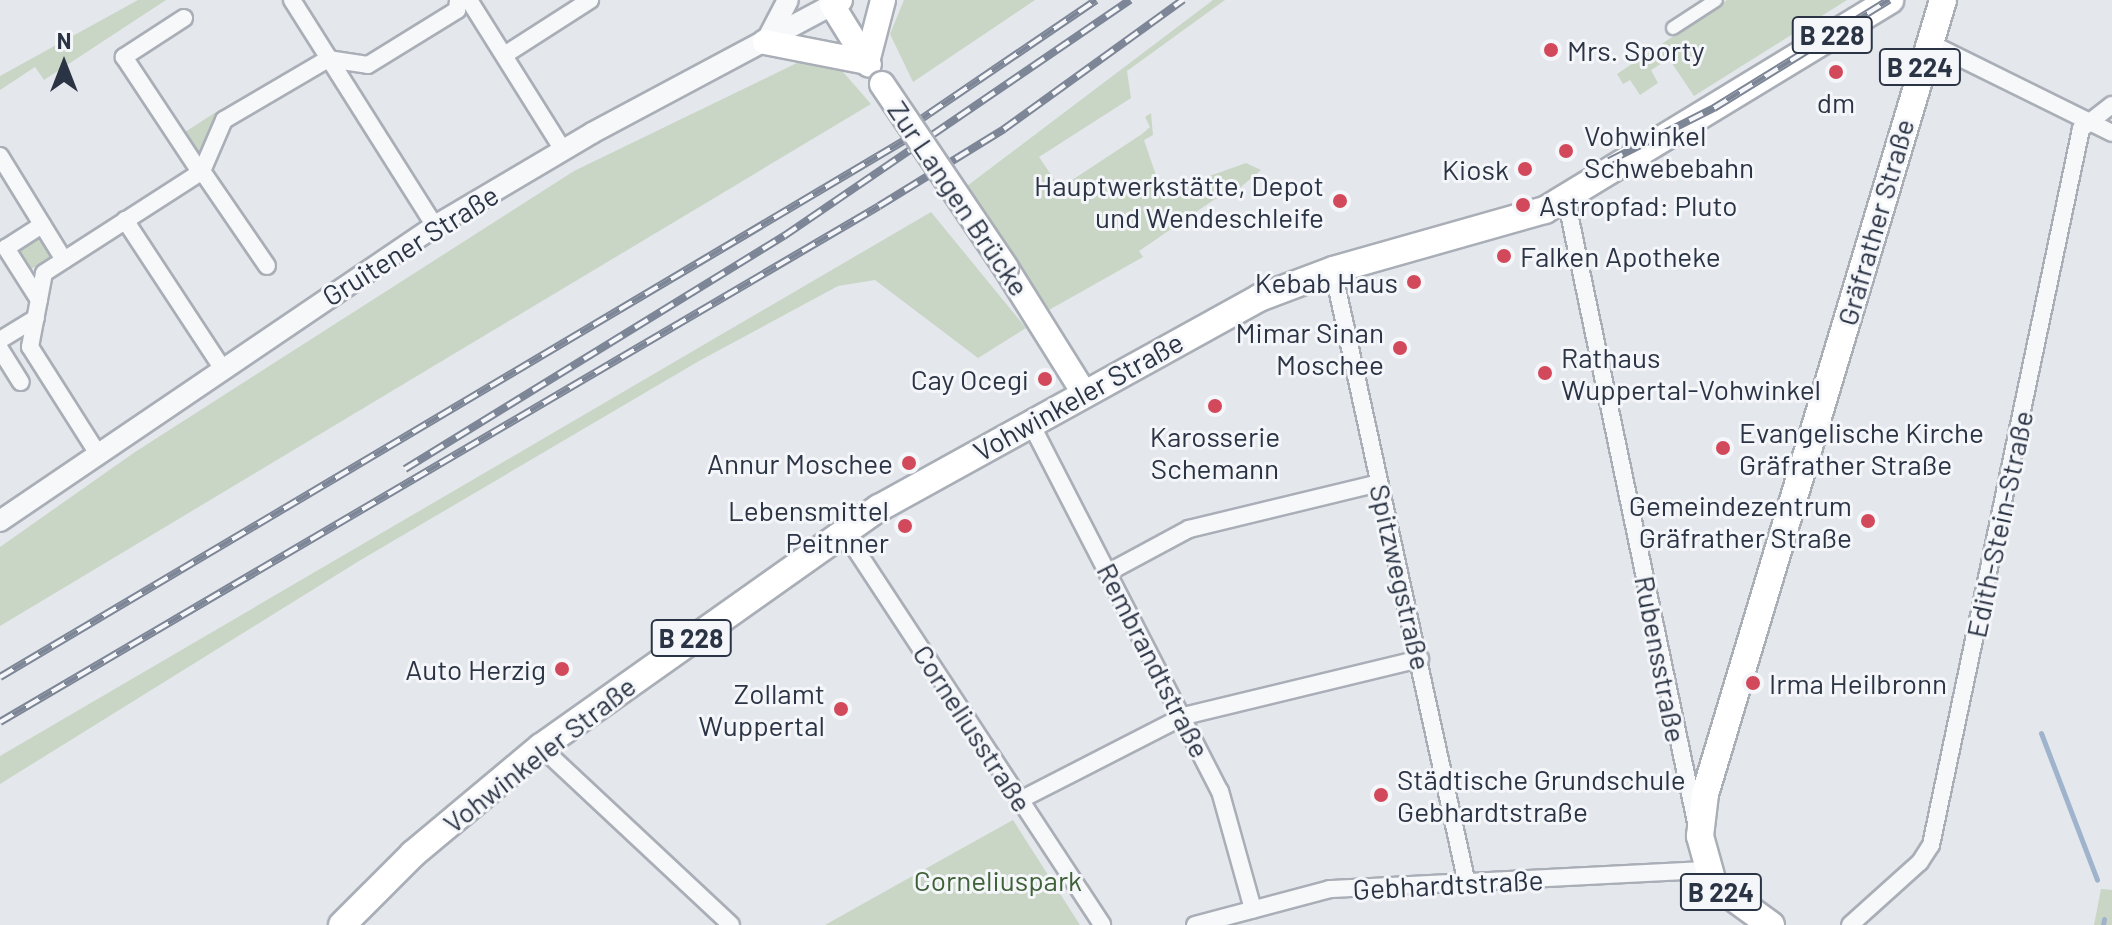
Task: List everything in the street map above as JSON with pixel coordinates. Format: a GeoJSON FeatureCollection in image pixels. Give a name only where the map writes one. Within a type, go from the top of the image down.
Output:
{"type":"FeatureCollection","features":[{"type":"Feature","properties":{"kind":"main road"},"geometry":{"type":"LineString","coordinates":[[765,42],[867,62],[883,0]]}},
{"type":"Feature","properties":{"kind":"main road","name":"Vohwinkeler Straße"},"geometry":{"type":"LineString","coordinates":[[342,925],[413,854],[541,747],[843,530],[1030,422],[1259,298],[1333,270],[1506,224],[1566,199],[1890,0]]}},
{"type":"Feature","properties":{"kind":"main road","name":"Gräfrather Straße"},"geometry":{"type":"LineString","coordinates":[[1771,925],[1722,894],[1707,870],[1700,836],[1720,743],[1943,0]]}},
{"type":"Feature","properties":{"kind":"main road","name":"Zur Langen Brücke"},"geometry":{"type":"LineString","coordinates":[[834,2],[867,62],[1041,320],[1084,393]]}},
{"type":"Feature","properties":{"kind":"street"},"geometry":{"type":"LineString","coordinates":[[292,0],[435,226]]}},
{"type":"Feature","properties":{"kind":"street"},"geometry":{"type":"LineString","coordinates":[[98,454],[30,347],[44,273],[201,172],[224,120],[328,59],[368,65],[457,10],[458,0]]}},
{"type":"Feature","properties":{"kind":"street"},"geometry":{"type":"LineString","coordinates":[[469,0],[506,54],[563,150]]}},
{"type":"Feature","properties":{"kind":"street"},"geometry":{"type":"LineString","coordinates":[[506,54],[590,0]]}},
{"type":"Feature","properties":{"kind":"street"},"geometry":{"type":"LineString","coordinates":[[765,42],[788,0]]}},
{"type":"Feature","properties":{"kind":"street"},"geometry":{"type":"LineString","coordinates":[[1673,28],[1716,0]]}},
{"type":"Feature","properties":{"kind":"street","name":"Gruitener Straße"},"geometry":{"type":"LineString","coordinates":[[0,521],[435,226],[563,150],[834,2]]}},
{"type":"Feature","properties":{"kind":"street"},"geometry":{"type":"LineString","coordinates":[[184,18],[124,57],[267,266]]}},
{"type":"Feature","properties":{"kind":"street"},"geometry":{"type":"LineString","coordinates":[[1928,42],[2112,133]]}},
{"type":"Feature","properties":{"kind":"street"},"geometry":{"type":"LineString","coordinates":[[2089,123],[2112,105]]}},
{"type":"Feature","properties":{"kind":"street","name":"Edith-Stein-Straße"},"geometry":{"type":"LineString","coordinates":[[1850,925],[1920,862],[1931,845],[2081,129],[2089,123]]}},
{"type":"Feature","properties":{"kind":"street"},"geometry":{"type":"LineString","coordinates":[[0,156],[64,260]]}},
{"type":"Feature","properties":{"kind":"street","name":"Rubensstraße"},"geometry":{"type":"LineString","coordinates":[[1566,199],[1687,798],[1700,836]]}},
{"type":"Feature","properties":{"kind":"street"},"geometry":{"type":"LineString","coordinates":[[125,220],[223,369]]}},
{"type":"Feature","properties":{"kind":"street"},"geometry":{"type":"LineString","coordinates":[[39,300],[6,248],[42,225]]}},
{"type":"Feature","properties":{"kind":"street","name":"Spitzwegstraße"},"geometry":{"type":"LineString","coordinates":[[1333,270],[1467,884]]}},
{"type":"Feature","properties":{"kind":"street"},"geometry":{"type":"LineString","coordinates":[[0,340],[36,318]]}},
{"type":"Feature","properties":{"kind":"street"},"geometry":{"type":"LineString","coordinates":[[0,349],[21,382]]}},
{"type":"Feature","properties":{"kind":"street","name":"Rembrandtstraße"},"geometry":{"type":"LineString","coordinates":[[1030,422],[1220,791],[1253,909]]}},
{"type":"Feature","properties":{"kind":"street"},"geometry":{"type":"LineString","coordinates":[[1109,572],[1189,529],[1379,483]]}},
{"type":"Feature","properties":{"kind":"street","name":"Corneliusstraße"},"geometry":{"type":"LineString","coordinates":[[843,530],[1102,925]]}},
{"type":"Feature","properties":{"kind":"street"},"geometry":{"type":"LineString","coordinates":[[1020,800],[1184,716],[1420,659]]}},
{"type":"Feature","properties":{"kind":"street"},"geometry":{"type":"LineString","coordinates":[[541,747],[731,925]]}},
{"type":"Feature","properties":{"kind":"street","name":"Gebhardtstraße"},"geometry":{"type":"LineString","coordinates":[[1195,925],[1330,889],[1707,870]]}},
{"type":"Feature","properties":{"kind":"green space"},"geometry":{"type":"Polygon","coordinates":[[[138,0],[166,0],[44,80],[35,67],[0,90],[0,76],[138,0]]]}},
{"type":"Feature","properties":{"kind":"green space"},"geometry":{"type":"Polygon","coordinates":[[[904,0],[1035,0],[913,82],[890,34],[904,0]]]}},
{"type":"Feature","properties":{"kind":"green space"},"geometry":{"type":"Polygon","coordinates":[[[1213,0],[1225,0],[1127,71],[1131,98],[1039,157],[1060,188],[1142,134],[1150,127],[1145,117],[1151,113],[1153,135],[1144,140],[1162,193],[1246,163],[1261,170],[1235,192],[1215,199],[1139,251],[1143,257],[1049,310],[967,186],[1213,0]]]}},
{"type":"Feature","properties":{"kind":"green space"},"geometry":{"type":"Polygon","coordinates":[[[1727,0],[1847,0],[1694,96],[1669,59],[1651,70],[1658,83],[1640,95],[1630,80],[1623,84],[1617,74],[1727,0]]]}},
{"type":"Feature","properties":{"kind":"green space"},"geometry":{"type":"Polygon","coordinates":[[[801,61],[837,65],[871,104],[0,626],[0,547],[135,452],[574,171],[801,61]]]}},
{"type":"Feature","properties":{"kind":"green space"},"geometry":{"type":"Polygon","coordinates":[[[216,112],[202,153],[196,156],[182,134],[216,112]]]}},
{"type":"Feature","properties":{"kind":"green space"},"geometry":{"type":"Polygon","coordinates":[[[931,212],[1026,328],[978,358],[875,280],[838,286],[699,361],[359,561],[0,784],[0,756],[931,212]]]}},
{"type":"Feature","properties":{"kind":"green space"},"geometry":{"type":"Polygon","coordinates":[[[39,233],[53,255],[25,273],[11,251],[39,233]]]}},
{"type":"Feature","properties":{"kind":"green space","name":"Corneliuspark"},"geometry":{"type":"Polygon","coordinates":[[[1013,820],[1080,925],[825,925],[959,850],[1013,820]]]}},
{"type":"Feature","properties":{"kind":"green space"},"geometry":{"type":"Polygon","coordinates":[[[2101,889],[2112,890],[2112,925],[2094,925],[2101,889]]]}},
{"type":"Feature","properties":{"kind":"waterway"},"geometry":{"type":"LineString","coordinates":[[2041,733],[2097,880]]}},
{"type":"Feature","properties":{"kind":"waterway"},"geometry":{"type":"LineString","coordinates":[[2103,925],[2104,919]]}},
{"type":"Feature","properties":{"kind":"railway"},"geometry":{"type":"LineString","coordinates":[[905,130],[1096,0]]}},
{"type":"Feature","properties":{"kind":"railway"},"geometry":{"type":"LineString","coordinates":[[405,469],[784,236],[1130,0]]}},
{"type":"Feature","properties":{"kind":"railway"},"geometry":{"type":"LineString","coordinates":[[0,722],[879,206],[1004,129],[1183,0]]}},
{"type":"Feature","properties":{"kind":"railway"},"geometry":{"type":"LineString","coordinates":[[1609,161],[1714,108],[1889,0]]}},
{"type":"Feature","properties":{"kind":"railway"},"geometry":{"type":"LineString","coordinates":[[0,677],[922,130]]}},
{"type":"Feature","properties":{"kind":"place","name":"Mrs. Sporty"},"geometry":{"type":"Point","coordinates":[1551,50]}},
{"type":"Feature","properties":{"kind":"place","name":"dm"},"geometry":{"type":"Point","coordinates":[1836,72]}},
{"type":"Feature","properties":{"kind":"place","name":"Vohwinkel Schwebebahn"},"geometry":{"type":"Point","coordinates":[1566,151]}},
{"type":"Feature","properties":{"kind":"place","name":"Kiosk"},"geometry":{"type":"Point","coordinates":[1525,169]}},
{"type":"Feature","properties":{"kind":"place","name":"Hauptwerkstätte, Depot und Wendeschleife"},"geometry":{"type":"Point","coordinates":[1340,201]}},
{"type":"Feature","properties":{"kind":"place","name":"Astropfad: Pluto"},"geometry":{"type":"Point","coordinates":[1523,205]}},
{"type":"Feature","properties":{"kind":"place","name":"Falken Apotheke"},"geometry":{"type":"Point","coordinates":[1504,256]}},
{"type":"Feature","properties":{"kind":"place","name":"Kebab Haus"},"geometry":{"type":"Point","coordinates":[1414,282]}},
{"type":"Feature","properties":{"kind":"place","name":"Mimar Sinan Moschee"},"geometry":{"type":"Point","coordinates":[1400,348]}},
{"type":"Feature","properties":{"kind":"place","name":"Rathaus Wuppertal-Vohwinkel"},"geometry":{"type":"Point","coordinates":[1545,373]}},
{"type":"Feature","properties":{"kind":"place","name":"Cay Ocegi"},"geometry":{"type":"Point","coordinates":[1045,379]}},
{"type":"Feature","properties":{"kind":"place","name":"Karosserie Schemann"},"geometry":{"type":"Point","coordinates":[1215,406]}},
{"type":"Feature","properties":{"kind":"place","name":"Evangelische Kirche Gräfrather Straße"},"geometry":{"type":"Point","coordinates":[1723,448]}},
{"type":"Feature","properties":{"kind":"place","name":"Annur Moschee"},"geometry":{"type":"Point","coordinates":[909,463]}},
{"type":"Feature","properties":{"kind":"place","name":"Gemeindezentrum Gräfrather Straße"},"geometry":{"type":"Point","coordinates":[1868,521]}},
{"type":"Feature","properties":{"kind":"place","name":"Lebensmittel Peitnner"},"geometry":{"type":"Point","coordinates":[905,526]}},
{"type":"Feature","properties":{"kind":"place","name":"Auto Herzig"},"geometry":{"type":"Point","coordinates":[562,669]}},
{"type":"Feature","properties":{"kind":"place","name":"Irma Heilbronn"},"geometry":{"type":"Point","coordinates":[1753,683]}},
{"type":"Feature","properties":{"kind":"place","name":"Zollamt Wuppertal"},"geometry":{"type":"Point","coordinates":[841,709]}},
{"type":"Feature","properties":{"kind":"place","name":"Städtische Grundschule Gebhardtstraße"},"geometry":{"type":"Point","coordinates":[1381,795]}}]}
